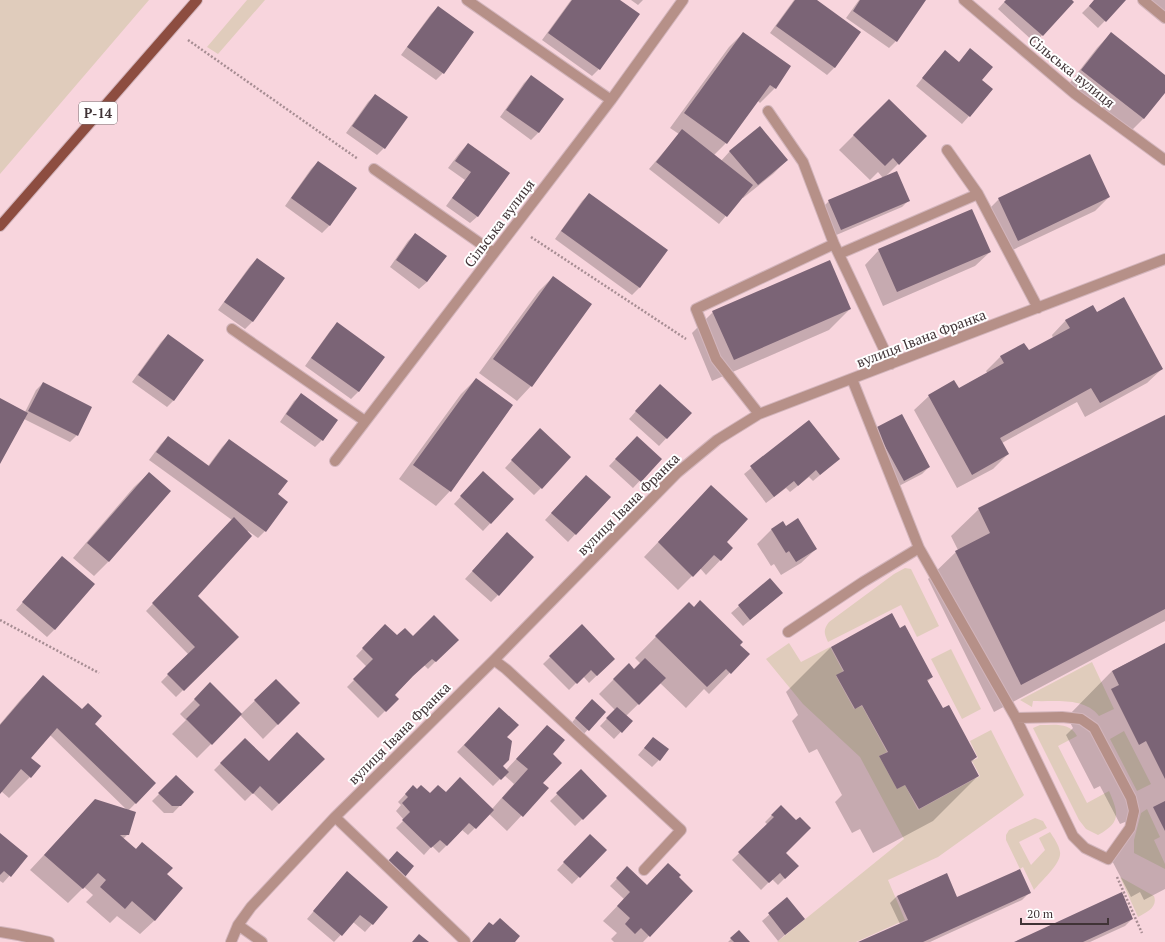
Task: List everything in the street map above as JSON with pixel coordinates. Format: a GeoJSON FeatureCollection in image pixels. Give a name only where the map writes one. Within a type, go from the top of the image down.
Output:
{"type":"FeatureCollection","features":[{"type":"Feature","properties":{"kind":"main road","name":"Р-14"},"geometry":{"type":"LineString","coordinates":[[0,226],[197,0]]}},
{"type":"Feature","properties":{"kind":"street"},"geometry":{"type":"LineString","coordinates":[[467,0],[611,100]]}},
{"type":"Feature","properties":{"kind":"street","name":"Сільська вулиця"},"geometry":{"type":"LineString","coordinates":[[335,461],[611,100],[683,0]]}},
{"type":"Feature","properties":{"kind":"street","name":"Сільська вулиця"},"geometry":{"type":"LineString","coordinates":[[964,0],[1075,94],[1165,160]]}},
{"type":"Feature","properties":{"kind":"street"},"geometry":{"type":"LineString","coordinates":[[1143,0],[1165,18]]}},
{"type":"Feature","properties":{"kind":"street"},"geometry":{"type":"LineString","coordinates":[[768,111],[803,162],[834,244],[891,364]]}},
{"type":"Feature","properties":{"kind":"street"},"geometry":{"type":"LineString","coordinates":[[947,150],[978,194],[1038,308]]}},
{"type":"Feature","properties":{"kind":"street"},"geometry":{"type":"LineString","coordinates":[[374,169],[494,253]]}},
{"type":"Feature","properties":{"kind":"street"},"geometry":{"type":"LineString","coordinates":[[839,254],[978,194]]}},
{"type":"Feature","properties":{"kind":"street"},"geometry":{"type":"LineString","coordinates":[[759,414],[716,359],[696,309],[834,244]]}},
{"type":"Feature","properties":{"kind":"street","name":"вулиця Івана Франка"},"geometry":{"type":"LineString","coordinates":[[231,942],[238,925],[251,907],[335,817],[494,660],[677,473],[717,440],[759,414],[1165,259]]}},
{"type":"Feature","properties":{"kind":"street"},"geometry":{"type":"LineString","coordinates":[[232,329],[365,421]]}},
{"type":"Feature","properties":{"kind":"street"},"geometry":{"type":"LineString","coordinates":[[852,379],[919,548],[1016,718],[1073,836],[1085,848],[1108,859],[1130,828],[1134,811],[1130,798],[1094,728],[1081,719],[1062,717],[1016,718]]}},
{"type":"Feature","properties":{"kind":"street"},"geometry":{"type":"LineString","coordinates":[[788,632],[863,582],[919,548]]}},
{"type":"Feature","properties":{"kind":"street"},"geometry":{"type":"LineString","coordinates":[[494,660],[506,669],[681,830],[644,870]]}},
{"type":"Feature","properties":{"kind":"street"},"geometry":{"type":"LineString","coordinates":[[335,817],[465,941]]}},
{"type":"Feature","properties":{"kind":"street"},"geometry":{"type":"LineString","coordinates":[[238,925],[262,942]]}},
{"type":"Feature","properties":{"kind":"street"},"geometry":{"type":"LineString","coordinates":[[0,932],[18,934],[49,942]]}},
{"type":"Feature","properties":{"kind":"path"},"geometry":{"type":"LineString","coordinates":[[172,29],[374,169]]}},
{"type":"Feature","properties":{"kind":"path"},"geometry":{"type":"LineString","coordinates":[[514,226],[716,359]]}},
{"type":"Feature","properties":{"kind":"path"},"geometry":{"type":"LineString","coordinates":[[0,620],[99,673]]}},
{"type":"Feature","properties":{"kind":"path"},"geometry":{"type":"LineString","coordinates":[[1108,859],[1142,933]]}},
{"type":"Feature","properties":{"kind":"shaded area"},"geometry":{"type":"Polygon","coordinates":[[[0,0],[149,0],[0,174],[0,0]]]}},
{"type":"Feature","properties":{"kind":"shaded area"},"geometry":{"type":"Polygon","coordinates":[[[247,0],[265,0],[218,54],[207,47],[247,0]]]}},
{"type":"Feature","properties":{"kind":"shaded area"},"geometry":{"type":"Polygon","coordinates":[[[905,568],[911,569],[939,626],[917,637],[901,605],[828,642],[825,632],[829,622],[894,574],[905,568]]]}},
{"type":"Feature","properties":{"kind":"shaded area"},"geometry":{"type":"Polygon","coordinates":[[[789,643],[801,662],[830,647],[843,671],[836,676],[854,709],[862,706],[887,752],[879,756],[897,789],[905,785],[918,810],[980,776],[972,761],[978,758],[970,741],[991,730],[1024,795],[938,857],[888,880],[905,920],[856,942],[777,942],[904,839],[860,757],[803,704],[766,659],[789,643]]]}},
{"type":"Feature","properties":{"kind":"shaded area"},"geometry":{"type":"Polygon","coordinates":[[[951,649],[981,709],[962,719],[931,659],[951,649]]]}},
{"type":"Feature","properties":{"kind":"shaded area"},"geometry":{"type":"Polygon","coordinates":[[[1092,662],[1114,709],[1099,716],[1093,710],[1078,703],[1033,701],[1032,707],[1020,700],[1092,662]]]}},
{"type":"Feature","properties":{"kind":"shaded area"},"geometry":{"type":"Polygon","coordinates":[[[1040,725],[1066,726],[1070,728],[1077,736],[1058,746],[1087,803],[1109,791],[1115,806],[1116,817],[1111,826],[1098,835],[1086,829],[1079,820],[1033,728],[1040,725]]]}},
{"type":"Feature","properties":{"kind":"shaded area"},"geometry":{"type":"Polygon","coordinates":[[[1124,731],[1151,784],[1137,791],[1110,739],[1124,731]]]}},
{"type":"Feature","properties":{"kind":"shaded area"},"geometry":{"type":"Polygon","coordinates":[[[1147,809],[1160,837],[1154,840],[1165,864],[1165,869],[1134,853],[1134,840],[1141,813],[1147,809]]]}},
{"type":"Feature","properties":{"kind":"shaded area"},"geometry":{"type":"Polygon","coordinates":[[[1035,818],[1043,821],[1047,828],[1019,842],[1031,865],[1045,850],[1039,838],[1050,832],[1057,844],[1060,856],[1050,872],[1034,890],[1023,867],[1020,869],[1006,840],[1006,835],[1009,830],[1035,818]]]}},
{"type":"Feature","properties":{"kind":"shaded area"},"geometry":{"type":"Polygon","coordinates":[[[1120,877],[1154,896],[1155,900],[1151,909],[1138,917],[1120,877]]]}},
{"type":"Feature","properties":{"kind":"building"},"geometry":{"type":"Polygon","coordinates":[[[572,0],[620,0],[640,14],[600,70],[548,33],[572,0]]]}},
{"type":"Feature","properties":{"kind":"building"},"geometry":{"type":"Polygon","coordinates":[[[795,0],[817,0],[861,32],[835,68],[776,26],[795,0]]]}},
{"type":"Feature","properties":{"kind":"building"},"geometry":{"type":"Polygon","coordinates":[[[860,0],[926,0],[897,42],[853,11],[860,0]]]}},
{"type":"Feature","properties":{"kind":"building"},"geometry":{"type":"Polygon","coordinates":[[[1006,0],[1072,0],[1074,2],[1043,36],[1004,2],[1006,0]]]}},
{"type":"Feature","properties":{"kind":"building"},"geometry":{"type":"Polygon","coordinates":[[[1094,0],[1126,0],[1106,22],[1089,6],[1094,0]]]}},
{"type":"Feature","properties":{"kind":"building"},"geometry":{"type":"Polygon","coordinates":[[[438,6],[474,32],[444,74],[407,47],[438,6]]]}},
{"type":"Feature","properties":{"kind":"building"},"geometry":{"type":"Polygon","coordinates":[[[743,32],[791,66],[776,89],[770,85],[727,144],[684,113],[743,32]]]}},
{"type":"Feature","properties":{"kind":"building"},"geometry":{"type":"Polygon","coordinates":[[[1111,32],[1165,75],[1165,93],[1144,119],[1081,70],[1111,32]]]}},
{"type":"Feature","properties":{"kind":"building"},"geometry":{"type":"Polygon","coordinates":[[[970,48],[993,67],[982,80],[993,89],[970,117],[922,78],[945,50],[959,62],[970,48]]]}},
{"type":"Feature","properties":{"kind":"building"},"geometry":{"type":"Polygon","coordinates":[[[531,75],[564,99],[539,133],[506,110],[531,75]]]}},
{"type":"Feature","properties":{"kind":"building"},"geometry":{"type":"Polygon","coordinates":[[[375,94],[408,117],[385,149],[352,126],[375,94]]]}},
{"type":"Feature","properties":{"kind":"building"},"geometry":{"type":"Polygon","coordinates":[[[889,99],[927,136],[899,165],[893,158],[885,166],[853,135],[889,99]]]}},
{"type":"Feature","properties":{"kind":"building"},"geometry":{"type":"Polygon","coordinates":[[[760,126],[788,160],[758,185],[729,151],[760,126]]]}},
{"type":"Feature","properties":{"kind":"building"},"geometry":{"type":"Polygon","coordinates":[[[682,129],[753,185],[727,217],[656,162],[682,129]]]}},
{"type":"Feature","properties":{"kind":"building"},"geometry":{"type":"Polygon","coordinates":[[[468,143],[510,173],[478,217],[452,198],[471,172],[455,161],[468,143]]]}},
{"type":"Feature","properties":{"kind":"building"},"geometry":{"type":"Polygon","coordinates":[[[1090,154],[1110,197],[1018,241],[998,198],[1090,154]]]}},
{"type":"Feature","properties":{"kind":"building"},"geometry":{"type":"Polygon","coordinates":[[[318,161],[357,188],[330,226],[291,198],[318,161]]]}},
{"type":"Feature","properties":{"kind":"building"},"geometry":{"type":"Polygon","coordinates":[[[897,171],[910,201],[841,230],[828,200],[897,171]]]}},
{"type":"Feature","properties":{"kind":"building"},"geometry":{"type":"Polygon","coordinates":[[[589,193],[668,250],[640,288],[561,231],[589,193]]]}},
{"type":"Feature","properties":{"kind":"building"},"geometry":{"type":"Polygon","coordinates":[[[972,209],[991,252],[897,292],[878,249],[972,209]]]}},
{"type":"Feature","properties":{"kind":"building"},"geometry":{"type":"Polygon","coordinates":[[[415,233],[447,256],[427,282],[396,260],[415,233]]]}},
{"type":"Feature","properties":{"kind":"building"},"geometry":{"type":"Polygon","coordinates":[[[257,258],[285,278],[253,322],[224,302],[257,258]]]}},
{"type":"Feature","properties":{"kind":"building"},"geometry":{"type":"Polygon","coordinates":[[[830,260],[851,309],[734,360],[712,311],[830,260]]]}},
{"type":"Feature","properties":{"kind":"building"},"geometry":{"type":"Polygon","coordinates":[[[553,276],[592,304],[532,387],[493,359],[553,276]]]}},
{"type":"Feature","properties":{"kind":"building"},"geometry":{"type":"Polygon","coordinates":[[[1124,297],[1163,369],[1100,403],[1091,388],[1000,438],[1009,454],[972,475],[928,395],[954,380],[959,388],[1004,363],[1000,356],[1024,343],[1029,350],[1070,328],[1065,320],[1093,305],[1097,312],[1124,297]]]}},
{"type":"Feature","properties":{"kind":"building"},"geometry":{"type":"Polygon","coordinates":[[[337,322],[385,357],[359,392],[311,358],[337,322]]]}},
{"type":"Feature","properties":{"kind":"building"},"geometry":{"type":"Polygon","coordinates":[[[168,334],[204,360],[174,401],[138,375],[168,334]]]}},
{"type":"Feature","properties":{"kind":"building"},"geometry":{"type":"Polygon","coordinates":[[[476,378],[513,405],[451,492],[413,465],[476,378]]]}},
{"type":"Feature","properties":{"kind":"building"},"geometry":{"type":"Polygon","coordinates":[[[43,382],[92,407],[78,436],[28,411],[43,382]]]}},
{"type":"Feature","properties":{"kind":"building"},"geometry":{"type":"Polygon","coordinates":[[[660,384],[692,413],[667,439],[635,411],[660,384]]]}},
{"type":"Feature","properties":{"kind":"building"},"geometry":{"type":"Polygon","coordinates":[[[301,393],[338,420],[323,441],[286,414],[301,393]]]}},
{"type":"Feature","properties":{"kind":"building"},"geometry":{"type":"Polygon","coordinates":[[[0,398],[28,413],[0,464],[0,398]]]}},
{"type":"Feature","properties":{"kind":"building"},"geometry":{"type":"Polygon","coordinates":[[[902,414],[930,467],[904,481],[875,428],[902,414]]]}},
{"type":"Feature","properties":{"kind":"building"},"geometry":{"type":"Polygon","coordinates":[[[1165,415],[1165,609],[1021,685],[955,551],[990,533],[978,508],[1165,415]]]}},
{"type":"Feature","properties":{"kind":"building"},"geometry":{"type":"Polygon","coordinates":[[[809,420],[840,459],[820,475],[816,470],[798,486],[794,481],[774,497],[750,466],[809,420]]]}},
{"type":"Feature","properties":{"kind":"building"},"geometry":{"type":"Polygon","coordinates":[[[540,428],[571,457],[542,489],[511,460],[540,428]]]}},
{"type":"Feature","properties":{"kind":"building"},"geometry":{"type":"Polygon","coordinates":[[[168,436],[209,466],[229,439],[288,481],[278,494],[288,502],[266,532],[156,452],[168,436]]]}},
{"type":"Feature","properties":{"kind":"building"},"geometry":{"type":"Polygon","coordinates":[[[637,436],[662,459],[641,482],[615,459],[637,436]]]}},
{"type":"Feature","properties":{"kind":"building"},"geometry":{"type":"Polygon","coordinates":[[[483,471],[514,499],[491,524],[460,496],[483,471]]]}},
{"type":"Feature","properties":{"kind":"building"},"geometry":{"type":"Polygon","coordinates":[[[149,472],[171,491],[109,562],[87,543],[149,472]]]}},
{"type":"Feature","properties":{"kind":"building"},"geometry":{"type":"Polygon","coordinates":[[[586,475],[611,497],[576,535],[551,513],[586,475]]]}},
{"type":"Feature","properties":{"kind":"building"},"geometry":{"type":"Polygon","coordinates":[[[711,485],[748,519],[727,542],[733,548],[721,561],[714,555],[693,577],[658,542],[711,485]]]}},
{"type":"Feature","properties":{"kind":"building"},"geometry":{"type":"Polygon","coordinates":[[[234,517],[252,536],[198,596],[239,637],[184,691],[167,674],[195,647],[152,603],[234,517]]]}},
{"type":"Feature","properties":{"kind":"building"},"geometry":{"type":"Polygon","coordinates":[[[798,518],[817,549],[796,562],[789,551],[786,553],[771,529],[783,521],[786,526],[798,518]]]}},
{"type":"Feature","properties":{"kind":"building"},"geometry":{"type":"Polygon","coordinates":[[[507,532],[534,557],[499,596],[472,571],[507,532]]]}},
{"type":"Feature","properties":{"kind":"building"},"geometry":{"type":"Polygon","coordinates":[[[62,556],[95,584],[55,630],[22,602],[62,556]]]}},
{"type":"Feature","properties":{"kind":"building"},"geometry":{"type":"Polygon","coordinates":[[[770,578],[783,593],[750,620],[738,605],[770,578]]]}},
{"type":"Feature","properties":{"kind":"building"},"geometry":{"type":"Polygon","coordinates":[[[700,600],[743,642],[740,645],[750,654],[731,674],[726,669],[707,687],[655,636],[689,602],[694,607],[700,600]]]}},
{"type":"Feature","properties":{"kind":"building"},"geometry":{"type":"Polygon","coordinates":[[[892,613],[900,628],[905,625],[933,677],[927,680],[943,708],[949,705],[977,757],[971,761],[979,776],[919,809],[905,785],[897,789],[879,756],[888,752],[862,705],[855,709],[836,675],[844,671],[831,647],[892,613]]]}},
{"type":"Feature","properties":{"kind":"building"},"geometry":{"type":"Polygon","coordinates":[[[434,615],[459,640],[436,662],[432,659],[413,676],[395,695],[399,699],[386,712],[353,679],[373,659],[362,648],[385,624],[397,635],[405,628],[413,636],[434,615]]]}},
{"type":"Feature","properties":{"kind":"building"},"geometry":{"type":"Polygon","coordinates":[[[582,624],[615,659],[597,676],[591,670],[577,684],[549,656],[582,624]]]}},
{"type":"Feature","properties":{"kind":"building"},"geometry":{"type":"Polygon","coordinates":[[[1165,643],[1165,779],[1146,741],[1139,745],[1111,689],[1119,685],[1112,671],[1165,643]]]}},
{"type":"Feature","properties":{"kind":"building"},"geometry":{"type":"Polygon","coordinates":[[[645,658],[666,678],[639,705],[613,679],[629,663],[634,669],[645,658]]]}},
{"type":"Feature","properties":{"kind":"building"},"geometry":{"type":"Polygon","coordinates":[[[43,675],[82,709],[88,703],[102,716],[95,724],[156,783],[136,804],[57,728],[31,758],[41,766],[31,778],[21,769],[0,794],[0,725],[43,675]]]}},
{"type":"Feature","properties":{"kind":"building"},"geometry":{"type":"Polygon","coordinates":[[[276,679],[300,703],[278,725],[254,700],[276,679]]]}},
{"type":"Feature","properties":{"kind":"building"},"geometry":{"type":"Polygon","coordinates":[[[210,682],[242,714],[212,745],[186,719],[200,705],[194,699],[210,682]]]}},
{"type":"Feature","properties":{"kind":"building"},"geometry":{"type":"Polygon","coordinates":[[[592,699],[606,712],[589,731],[575,718],[592,699]]]}},
{"type":"Feature","properties":{"kind":"building"},"geometry":{"type":"Polygon","coordinates":[[[499,707],[519,725],[507,737],[512,741],[509,760],[503,766],[509,772],[501,780],[464,745],[499,707]]]}},
{"type":"Feature","properties":{"kind":"building"},"geometry":{"type":"Polygon","coordinates":[[[617,707],[633,721],[622,733],[606,718],[617,707]]]}},
{"type":"Feature","properties":{"kind":"building"},"geometry":{"type":"Polygon","coordinates":[[[547,725],[565,740],[553,754],[562,763],[543,783],[549,788],[523,817],[502,798],[528,769],[516,759],[547,725]]]}},
{"type":"Feature","properties":{"kind":"building"},"geometry":{"type":"Polygon","coordinates":[[[297,732],[325,759],[279,804],[260,786],[253,794],[220,763],[245,738],[269,761],[297,732]]]}},
{"type":"Feature","properties":{"kind":"building"},"geometry":{"type":"Polygon","coordinates":[[[653,737],[669,749],[660,761],[644,748],[653,737]]]}},
{"type":"Feature","properties":{"kind":"building"},"geometry":{"type":"Polygon","coordinates":[[[581,769],[607,796],[583,820],[556,793],[581,769]]]}},
{"type":"Feature","properties":{"kind":"building"},"geometry":{"type":"Polygon","coordinates":[[[176,775],[194,792],[181,806],[172,806],[158,793],[176,775]]]}},
{"type":"Feature","properties":{"kind":"building"},"geometry":{"type":"Polygon","coordinates":[[[460,777],[494,810],[476,829],[469,823],[447,846],[440,840],[431,848],[402,820],[410,812],[402,803],[408,797],[405,794],[413,785],[417,789],[421,785],[430,793],[438,785],[446,792],[460,777]]]}},
{"type":"Feature","properties":{"kind":"building"},"geometry":{"type":"Polygon","coordinates":[[[95,799],[136,812],[129,835],[120,835],[136,849],[142,842],[173,868],[167,874],[183,888],[155,921],[132,901],[125,909],[100,887],[106,880],[98,873],[83,889],[44,855],[95,799]]]}},
{"type":"Feature","properties":{"kind":"building"},"geometry":{"type":"Polygon","coordinates":[[[1165,801],[1165,831],[1153,807],[1165,801]]]}},
{"type":"Feature","properties":{"kind":"building"},"geometry":{"type":"Polygon","coordinates":[[[781,805],[796,820],[800,817],[811,828],[786,853],[799,866],[785,879],[780,873],[769,883],[738,852],[774,817],[771,815],[781,805]]]}},
{"type":"Feature","properties":{"kind":"building"},"geometry":{"type":"Polygon","coordinates":[[[0,833],[28,856],[11,877],[4,871],[0,875],[0,833]]]}},
{"type":"Feature","properties":{"kind":"building"},"geometry":{"type":"Polygon","coordinates":[[[590,834],[607,850],[580,878],[563,862],[590,834]]]}},
{"type":"Feature","properties":{"kind":"building"},"geometry":{"type":"Polygon","coordinates":[[[397,851],[414,866],[405,877],[388,861],[397,851]]]}},
{"type":"Feature","properties":{"kind":"building"},"geometry":{"type":"Polygon","coordinates":[[[668,863],[681,875],[679,877],[693,891],[650,937],[641,928],[635,934],[625,924],[630,918],[617,906],[630,892],[616,878],[627,866],[647,885],[668,863]]]}},
{"type":"Feature","properties":{"kind":"building"},"geometry":{"type":"Polygon","coordinates":[[[1020,869],[1031,893],[923,942],[858,942],[908,920],[897,896],[947,873],[957,897],[1020,869]]]}},
{"type":"Feature","properties":{"kind":"building"},"geometry":{"type":"Polygon","coordinates":[[[347,871],[388,907],[373,925],[360,915],[342,936],[313,911],[347,871]]]}},
{"type":"Feature","properties":{"kind":"building"},"geometry":{"type":"Polygon","coordinates":[[[1122,892],[1133,919],[1083,942],[1014,942],[1122,892]]]}},
{"type":"Feature","properties":{"kind":"building"},"geometry":{"type":"Polygon","coordinates":[[[787,897],[805,919],[785,935],[768,913],[787,897]]]}},
{"type":"Feature","properties":{"kind":"building"},"geometry":{"type":"Polygon","coordinates":[[[500,918],[520,936],[515,942],[472,942],[489,922],[493,925],[500,918]]]}},
{"type":"Feature","properties":{"kind":"building"},"geometry":{"type":"Polygon","coordinates":[[[739,930],[750,942],[734,942],[730,938],[739,930]]]}},
{"type":"Feature","properties":{"kind":"building"},"geometry":{"type":"Polygon","coordinates":[[[419,934],[429,942],[412,942],[419,934]]]}}]}
